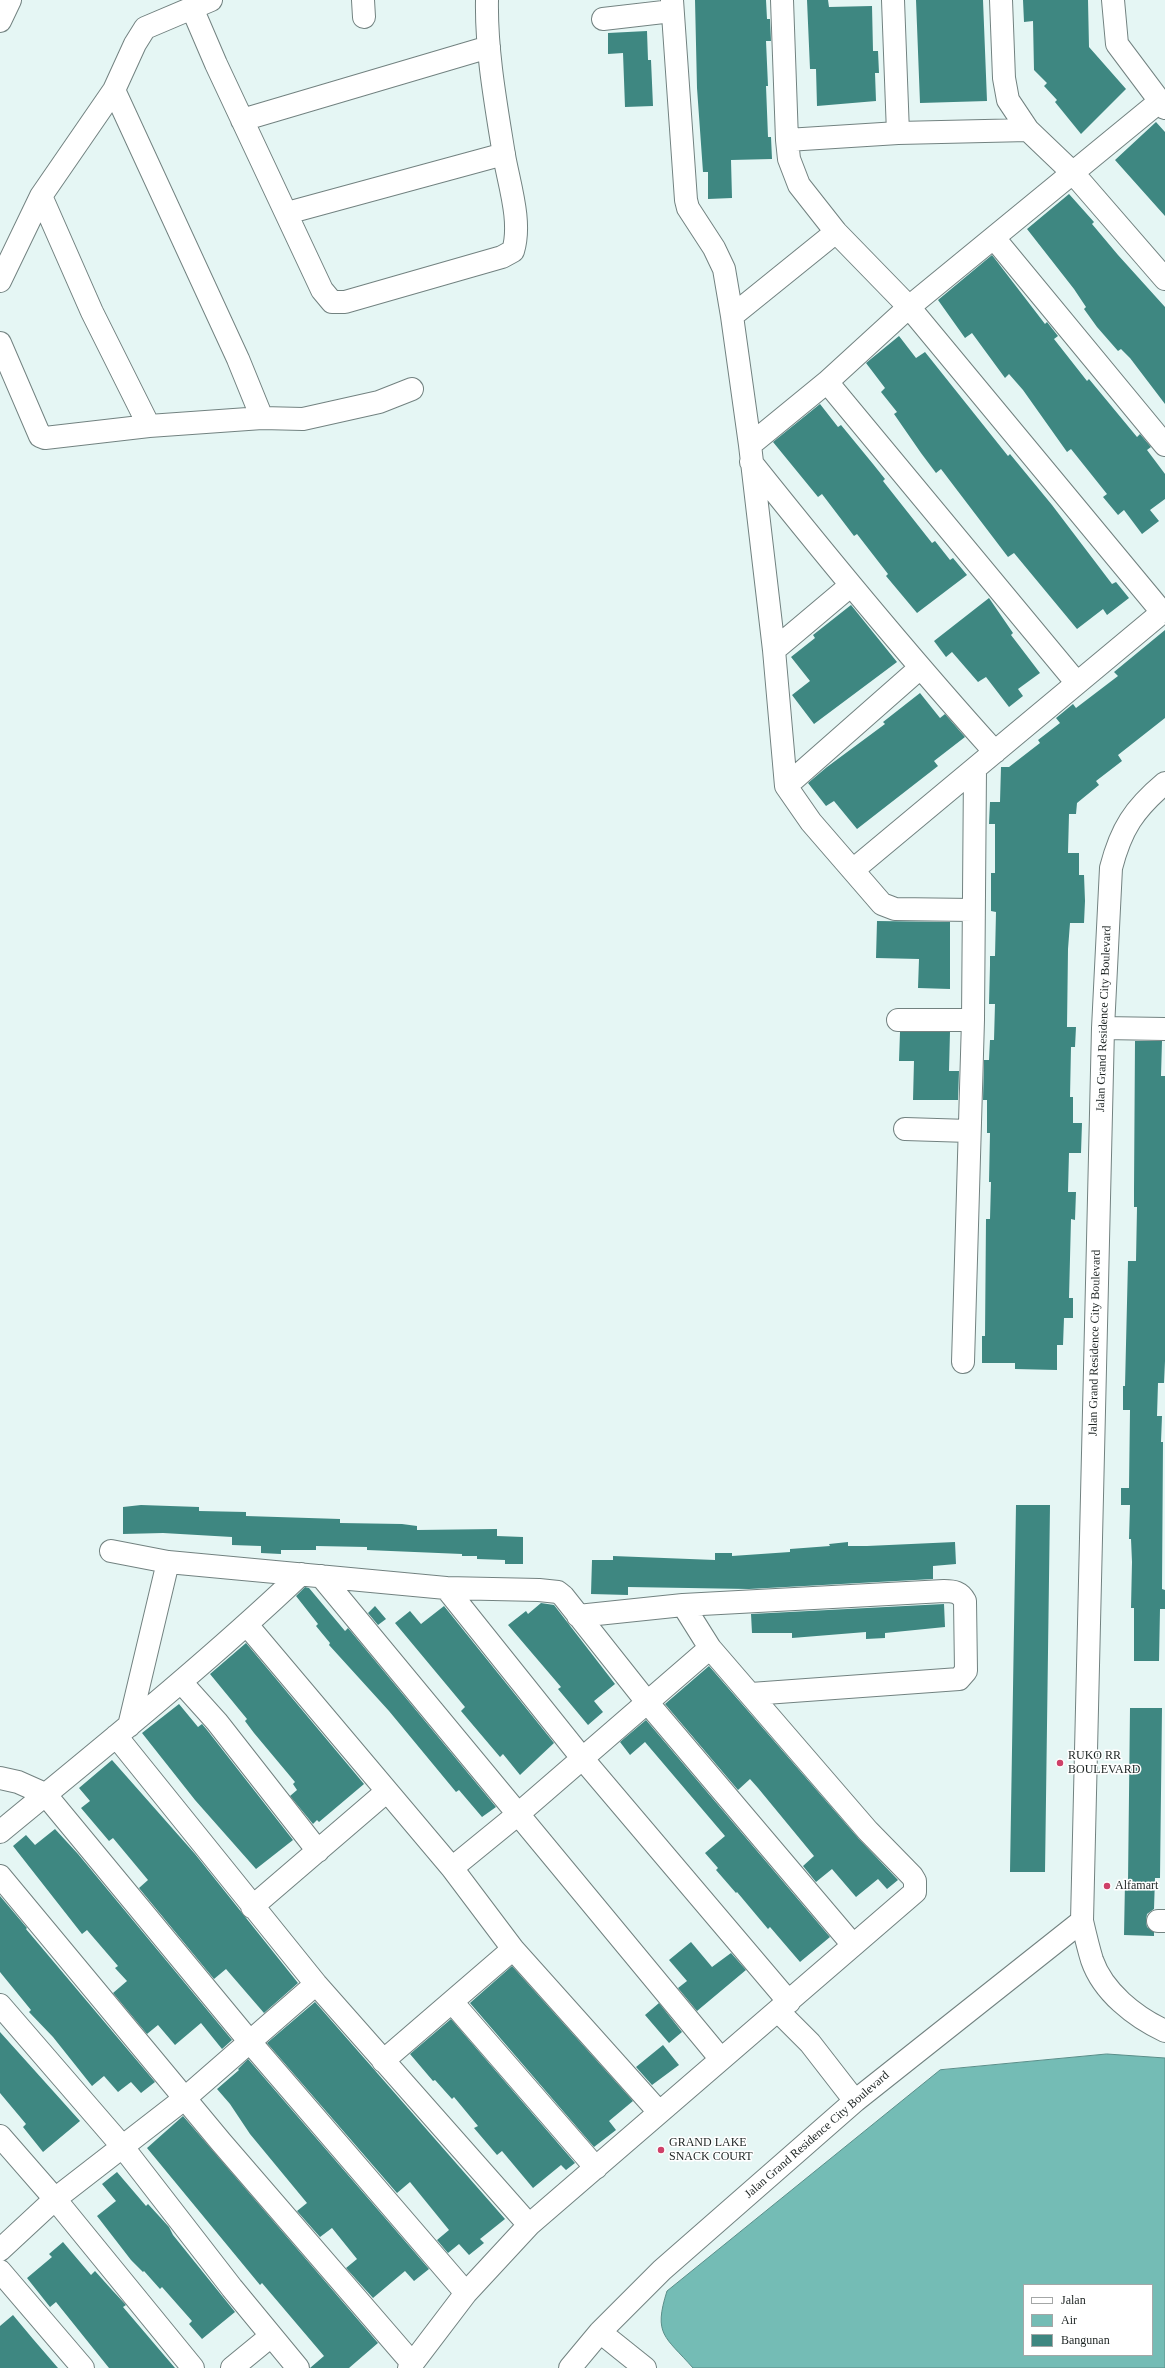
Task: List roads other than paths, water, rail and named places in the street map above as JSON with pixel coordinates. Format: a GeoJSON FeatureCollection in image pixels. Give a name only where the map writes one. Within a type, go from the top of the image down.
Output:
{"type":"FeatureCollection","features":[{"type":"Feature","properties":{"kind":"street"},"geometry":{"type":"LineString","coordinates":[[0,21],[10,0]]}},
{"type":"Feature","properties":{"kind":"street"},"geometry":{"type":"LineString","coordinates":[[0,281],[41,196],[114,90],[135,44],[145,28],[201,4],[242,120],[328,299],[336,302],[355,300],[502,257],[513,251],[516,241],[514,214],[504,154],[490,47],[487,0]]}},
{"type":"Feature","properties":{"kind":"street"},"geometry":{"type":"LineString","coordinates":[[782,0],[787,140],[789,159],[799,185],[836,232],[909,307],[1163,611],[1076,682],[976,770],[853,870]]}},
{"type":"Feature","properties":{"kind":"street"},"geometry":{"type":"LineString","coordinates":[[893,0],[898,133]]}},
{"type":"Feature","properties":{"kind":"street"},"geometry":{"type":"LineString","coordinates":[[1001,0],[1006,89],[1008,100],[1028,130],[1073,173],[1165,279]]}},
{"type":"Feature","properties":{"kind":"street"},"geometry":{"type":"LineString","coordinates":[[751,453],[909,307],[1073,173],[1162,105],[1117,44],[1113,0]]}},
{"type":"Feature","properties":{"kind":"street"},"geometry":{"type":"LineString","coordinates":[[603,20],[672,5],[686,200],[688,208],[714,248],[724,269],[732,316],[751,453],[774,650],[786,786],[811,822],[877,899],[887,907],[895,909],[973,910]]}},
{"type":"Feature","properties":{"kind":"street"},"geometry":{"type":"LineString","coordinates":[[242,120],[490,47]]}},
{"type":"Feature","properties":{"kind":"street"},"geometry":{"type":"LineString","coordinates":[[114,90],[238,359],[262,418]]}},
{"type":"Feature","properties":{"kind":"street"},"geometry":{"type":"LineString","coordinates":[[787,140],[898,133],[1028,130]]}},
{"type":"Feature","properties":{"kind":"street"},"geometry":{"type":"LineString","coordinates":[[287,213],[504,154]]}},
{"type":"Feature","properties":{"kind":"street"},"geometry":{"type":"LineString","coordinates":[[41,196],[92,312],[149,426]]}},
{"type":"Feature","properties":{"kind":"street"},"geometry":{"type":"LineString","coordinates":[[732,316],[836,232]]}},
{"type":"Feature","properties":{"kind":"street"},"geometry":{"type":"LineString","coordinates":[[994,238],[1165,445]]}},
{"type":"Feature","properties":{"kind":"street"},"geometry":{"type":"LineString","coordinates":[[0,344],[40,436],[52,438],[149,426],[262,418],[302,419],[379,402],[412,389]]}},
{"type":"Feature","properties":{"kind":"street"},"geometry":{"type":"LineString","coordinates":[[827,382],[1076,682]]}},
{"type":"Feature","properties":{"kind":"street"},"geometry":{"type":"LineString","coordinates":[[751,453],[850,586],[920,668],[995,752]]}},
{"type":"Feature","properties":{"kind":"street"},"geometry":{"type":"LineString","coordinates":[[774,650],[850,586]]}},
{"type":"Feature","properties":{"kind":"street"},"geometry":{"type":"LineString","coordinates":[[786,786],[920,668]]}},
{"type":"Feature","properties":{"kind":"street"},"geometry":{"type":"LineString","coordinates":[[963,1362],[973,1020],[973,910],[976,770]]}},
{"type":"Feature","properties":{"kind":"street","name":"Jalan Grand Residence City Boulevard"},"geometry":{"type":"LineString","coordinates":[[1165,783],[1133,813],[1114,855],[1111,868],[1103,1028],[1082,1921],[1093,1961],[1108,1986],[1124,2006],[1151,2024],[1165,2030]]}},
{"type":"Feature","properties":{"kind":"street"},"geometry":{"type":"LineString","coordinates":[[898,1020],[973,1020]]}},
{"type":"Feature","properties":{"kind":"street"},"geometry":{"type":"LineString","coordinates":[[1103,1028],[1165,1029]]}},
{"type":"Feature","properties":{"kind":"street"},"geometry":{"type":"LineString","coordinates":[[906,1129],[969,1131]]}},
{"type":"Feature","properties":{"kind":"street"},"geometry":{"type":"LineString","coordinates":[[111,1551],[168,1562],[446,1588],[539,1590],[558,1592],[563,1596],[647,1702],[853,1944]]}},
{"type":"Feature","properties":{"kind":"street"},"geometry":{"type":"LineString","coordinates":[[122,1731],[168,1562]]}},
{"type":"Feature","properties":{"kind":"street"},"geometry":{"type":"LineString","coordinates":[[0,1832],[181,1682],[247,1625],[311,1575]]}},
{"type":"Feature","properties":{"kind":"street"},"geometry":{"type":"LineString","coordinates":[[311,1575],[518,1815],[720,2058]]}},
{"type":"Feature","properties":{"kind":"street"},"geometry":{"type":"LineString","coordinates":[[446,1588],[784,2006],[810,2043],[855,2101]]}},
{"type":"Feature","properties":{"kind":"street"},"geometry":{"type":"LineString","coordinates":[[578,1616],[683,1605],[944,1591],[954,1591],[961,1595],[965,1601],[966,1671],[959,1679],[751,1694]]}},
{"type":"Feature","properties":{"kind":"street"},"geometry":{"type":"LineString","coordinates":[[0,1876],[184,2098],[410,2366],[466,2293],[529,2225],[720,2058],[784,2006],[853,1944],[915,1892],[916,1881],[868,1831],[710,1648],[683,1605]]}},
{"type":"Feature","properties":{"kind":"street"},"geometry":{"type":"LineString","coordinates":[[247,1625],[386,1792],[452,1868],[513,1949],[659,2112]]}},
{"type":"Feature","properties":{"kind":"street"},"geometry":{"type":"LineString","coordinates":[[452,1868],[518,1815],[710,1648]]}},
{"type":"Feature","properties":{"kind":"street"},"geometry":{"type":"LineString","coordinates":[[181,1682],[216,1722],[318,1851]]}},
{"type":"Feature","properties":{"kind":"street"},"geometry":{"type":"LineString","coordinates":[[122,1731],[252,1907],[383,2061],[529,2225]]}},
{"type":"Feature","properties":{"kind":"street"},"geometry":{"type":"LineString","coordinates":[[0,1778],[18,1782],[46,1794],[250,2042],[466,2293]]}},
{"type":"Feature","properties":{"kind":"street"},"geometry":{"type":"LineString","coordinates":[[252,1907],[386,1792]]}},
{"type":"Feature","properties":{"kind":"street","name":"Jalan Grand Residence City Boulevard"},"geometry":{"type":"LineString","coordinates":[[570,2368],[600,2332],[662,2270],[855,2101],[1082,1921]]}},
{"type":"Feature","properties":{"kind":"street"},"geometry":{"type":"LineString","coordinates":[[383,2061],[453,2003],[513,1949]]}},
{"type":"Feature","properties":{"kind":"street"},"geometry":{"type":"LineString","coordinates":[[0,2250],[55,2199],[184,2098],[316,1984]]}},
{"type":"Feature","properties":{"kind":"street"},"geometry":{"type":"LineString","coordinates":[[453,2003],[596,2168]]}},
{"type":"Feature","properties":{"kind":"street"},"geometry":{"type":"LineString","coordinates":[[0,2005],[122,2146],[271,2336],[298,2368]]}},
{"type":"Feature","properties":{"kind":"street"},"geometry":{"type":"LineString","coordinates":[[0,2136],[55,2199],[193,2368]]}},
{"type":"Feature","properties":{"kind":"street"},"geometry":{"type":"LineString","coordinates":[[0,2271],[83,2368]]}},
{"type":"Feature","properties":{"kind":"street"},"geometry":{"type":"LineString","coordinates":[[600,2332],[645,2368]]}},
{"type":"Feature","properties":{"kind":"street"},"geometry":{"type":"LineString","coordinates":[[232,2368],[271,2336]]}},
{"type":"Feature","properties":{"kind":"water"},"geometry":{"type":"Polygon","coordinates":[[[1107,2054],[1165,2058],[1165,2368],[693,2368],[664,2334],[661,2317],[667,2291],[940,2070],[1107,2054]]]}},
{"type":"Feature","properties":{"kind":"place","name":"RUKO RR BOULEVARD"},"geometry":{"type":"Point","coordinates":[1060,1763]}},
{"type":"Feature","properties":{"kind":"place","name":"Alfamart"},"geometry":{"type":"Point","coordinates":[1107,1886]}},
{"type":"Feature","properties":{"kind":"place","name":"GRAND LAKE SNACK COURT"},"geometry":{"type":"Point","coordinates":[661,2150]}}]}
